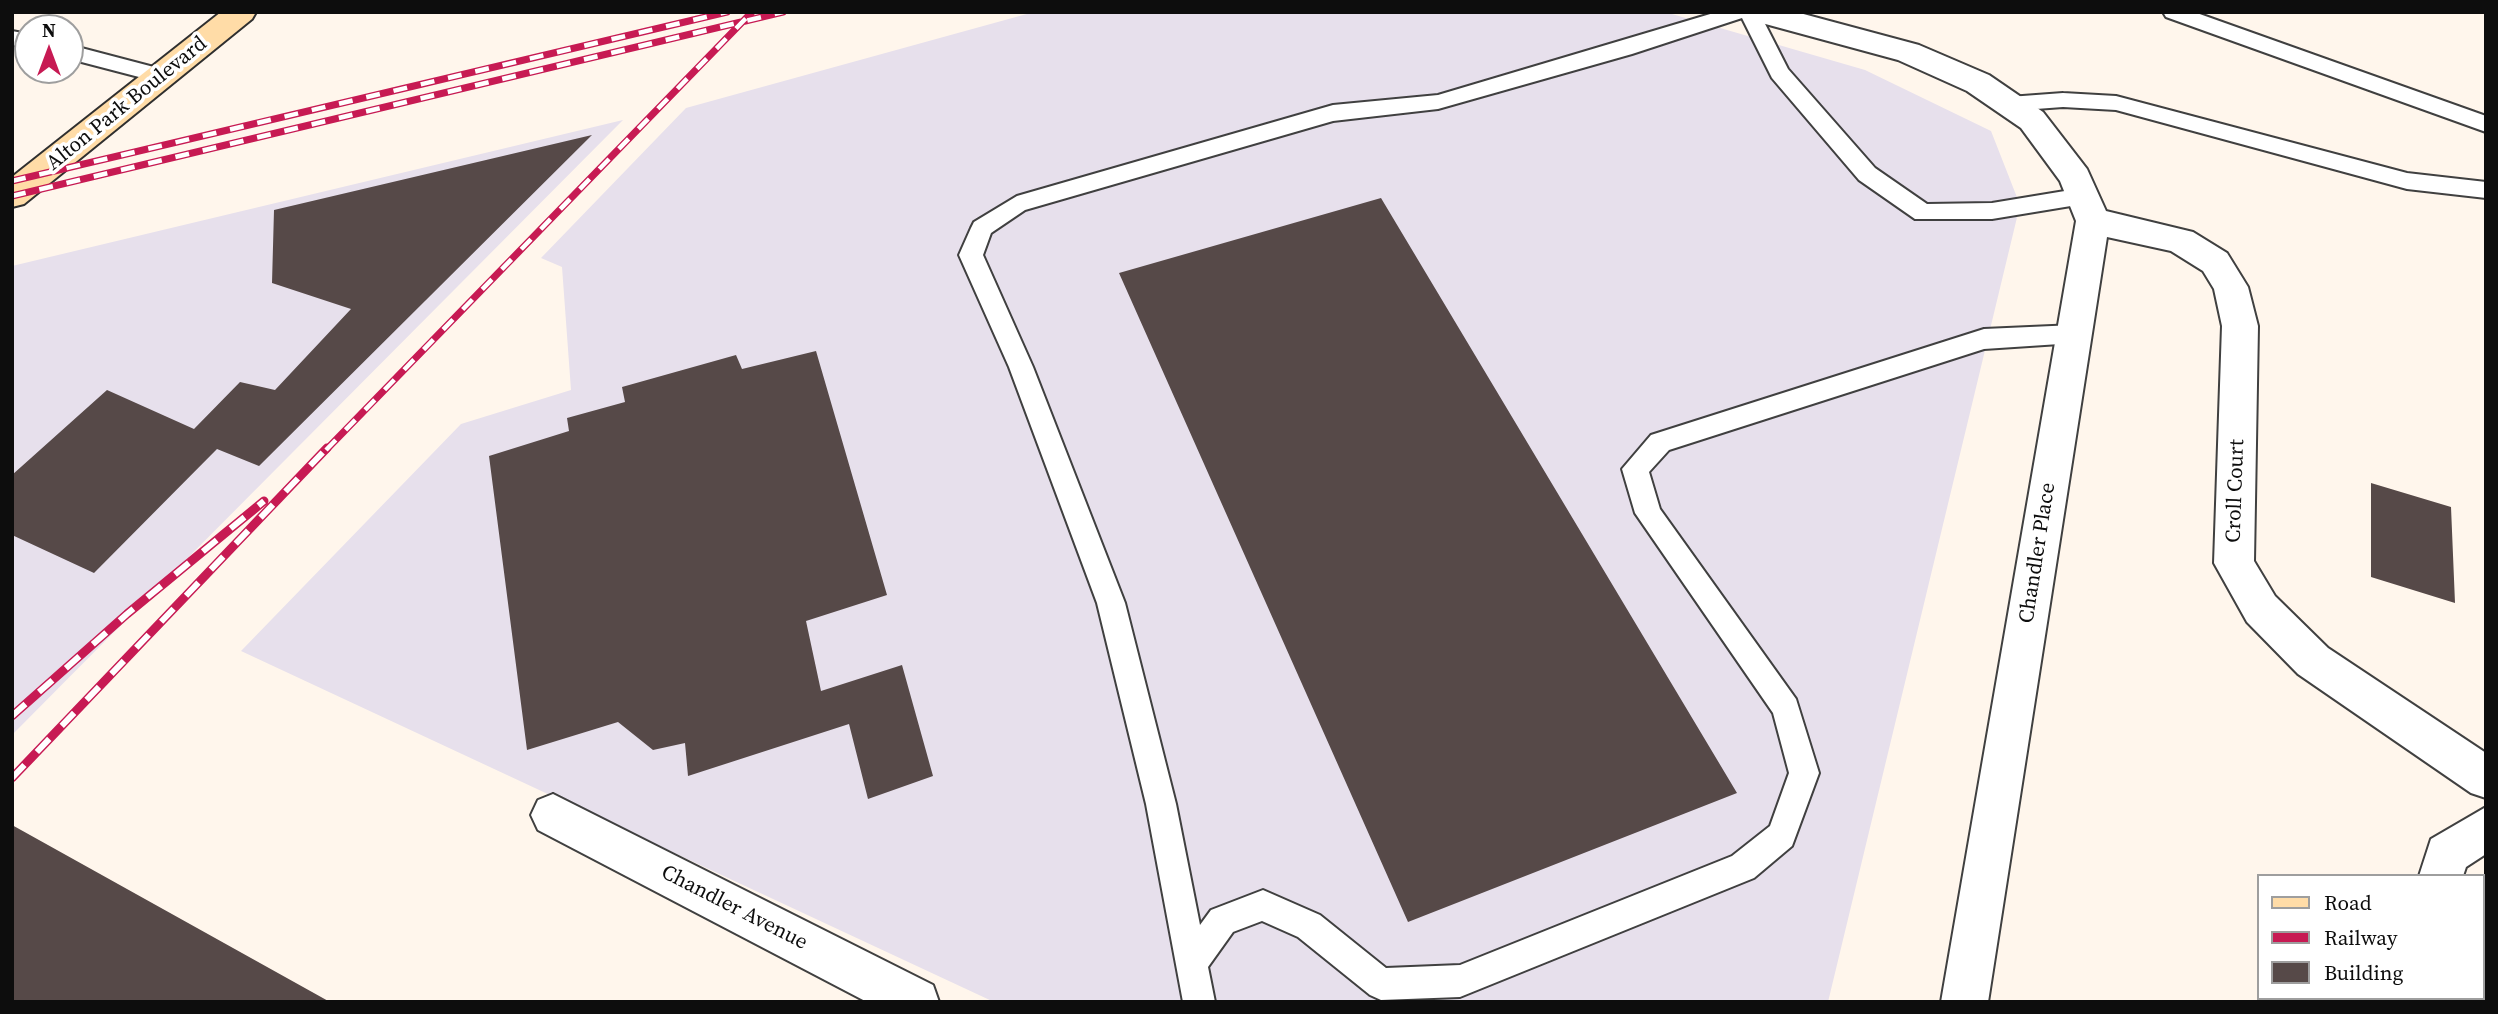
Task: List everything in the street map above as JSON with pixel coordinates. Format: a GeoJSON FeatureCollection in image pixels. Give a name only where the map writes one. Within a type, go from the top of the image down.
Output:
{"type":"FeatureCollection","features":[{"type":"Feature","properties":{"kind":"main road","name":"Alton Park Boulevard"},"geometry":{"type":"LineString","coordinates":[[12,195],[241,12]]}},
{"type":"Feature","properties":{"kind":"street"},"geometry":{"type":"LineString","coordinates":[[1758,12],[1909,52],[1978,83],[2021,112],[2075,177],[2088,208]]}},
{"type":"Feature","properties":{"kind":"street","name":"Chandler Place"},"geometry":{"type":"LineString","coordinates":[[1964,1002],[2075,334],[2088,208]]}},
{"type":"Feature","properties":{"kind":"street","name":"Croll Court"},"geometry":{"type":"LineString","coordinates":[[2088,208],[2181,241],[2215,262],[2231,287],[2240,326],[2234,563],[2260,609],[2313,661],[2486,778]]}},
{"type":"Feature","properties":{"kind":"street","name":"Chandler Avenue"},"geometry":{"type":"LineString","coordinates":[[553,815],[916,1002]]}},
{"type":"Feature","properties":{"kind":"street"},"geometry":{"type":"LineString","coordinates":[[2442,874],[2447,854],[2486,828]]}},
{"type":"Feature","properties":{"kind":"lane"},"geometry":{"type":"LineString","coordinates":[[1199,1002],[1161,804],[1111,603],[1021,367],[971,255],[982,228],[1017,204],[1294,124],[1333,113],[1438,102],[1625,49],[1740,12]]}},
{"type":"Feature","properties":{"kind":"lane"},"geometry":{"type":"LineString","coordinates":[[1749,12],[1779,73],[1867,174],[1923,213],[2088,208]]}},
{"type":"Feature","properties":{"kind":"lane"},"geometry":{"type":"LineString","coordinates":[[2174,12],[2486,124]]}},
{"type":"Feature","properties":{"kind":"lane"},"geometry":{"type":"LineString","coordinates":[[84,56],[162,76]]}},
{"type":"Feature","properties":{"kind":"lane"},"geometry":{"type":"LineString","coordinates":[[2021,112],[2063,100],[2116,103],[2407,181],[2486,191]]}},
{"type":"Feature","properties":{"kind":"lane"},"geometry":{"type":"LineString","coordinates":[[1192,963],[1222,921],[1263,905],[1309,926],[1381,984],[1461,981],[1743,867],[1782,836],[1804,773],[1786,708],[1648,513],[1635,470],[1660,442],[1984,339],[2075,334]]}},
{"type":"Feature","properties":{"kind":"shaded area"},"geometry":{"type":"Polygon","coordinates":[[[1034,12],[1665,12],[1865,70],[1991,131],[2020,205],[1828,1002],[994,1002],[241,651],[461,424],[571,390],[562,267],[541,258],[686,108],[1034,12]]]}},
{"type":"Feature","properties":{"kind":"shaded area"},"geometry":{"type":"Polygon","coordinates":[[[623,120],[125,621],[12,735],[12,266],[623,120]]]}},
{"type":"Feature","properties":{"kind":"building"},"geometry":{"type":"Polygon","coordinates":[[[592,135],[259,466],[217,449],[94,573],[12,535],[12,475],[107,390],[194,429],[240,382],[275,390],[351,309],[272,283],[274,210],[592,135]]]}},
{"type":"Feature","properties":{"kind":"building"},"geometry":{"type":"Polygon","coordinates":[[[1381,198],[1737,793],[1408,922],[1119,273],[1381,198]]]}},
{"type":"Feature","properties":{"kind":"building"},"geometry":{"type":"Polygon","coordinates":[[[816,351],[887,595],[806,621],[821,691],[902,665],[933,776],[868,799],[849,724],[688,776],[685,743],[653,750],[618,722],[527,750],[489,456],[569,431],[567,418],[625,402],[622,387],[736,355],[742,369],[816,351]]]}},
{"type":"Feature","properties":{"kind":"building"},"geometry":{"type":"Polygon","coordinates":[[[2371,483],[2451,507],[2455,603],[2371,577],[2371,483]]]}},
{"type":"Feature","properties":{"kind":"building"},"geometry":{"type":"Polygon","coordinates":[[[12,825],[330,1002],[12,1002],[12,825]]]}},
{"type":"Feature","properties":{"kind":"railway"},"geometry":{"type":"LineString","coordinates":[[12,181],[727,12]]}},
{"type":"Feature","properties":{"kind":"railway"},"geometry":{"type":"LineString","coordinates":[[743,22],[752,12]]}},
{"type":"Feature","properties":{"kind":"railway"},"geometry":{"type":"LineString","coordinates":[[743,22],[783,12]]}},
{"type":"Feature","properties":{"kind":"railway"},"geometry":{"type":"LineString","coordinates":[[12,196],[743,22]]}},
{"type":"Feature","properties":{"kind":"railway"},"geometry":{"type":"LineString","coordinates":[[326,450],[743,22]]}},
{"type":"Feature","properties":{"kind":"railway"},"geometry":{"type":"LineString","coordinates":[[12,778],[327,448]]}},
{"type":"Feature","properties":{"kind":"railway"},"geometry":{"type":"LineString","coordinates":[[12,716],[127,614],[264,501]]}}]}
